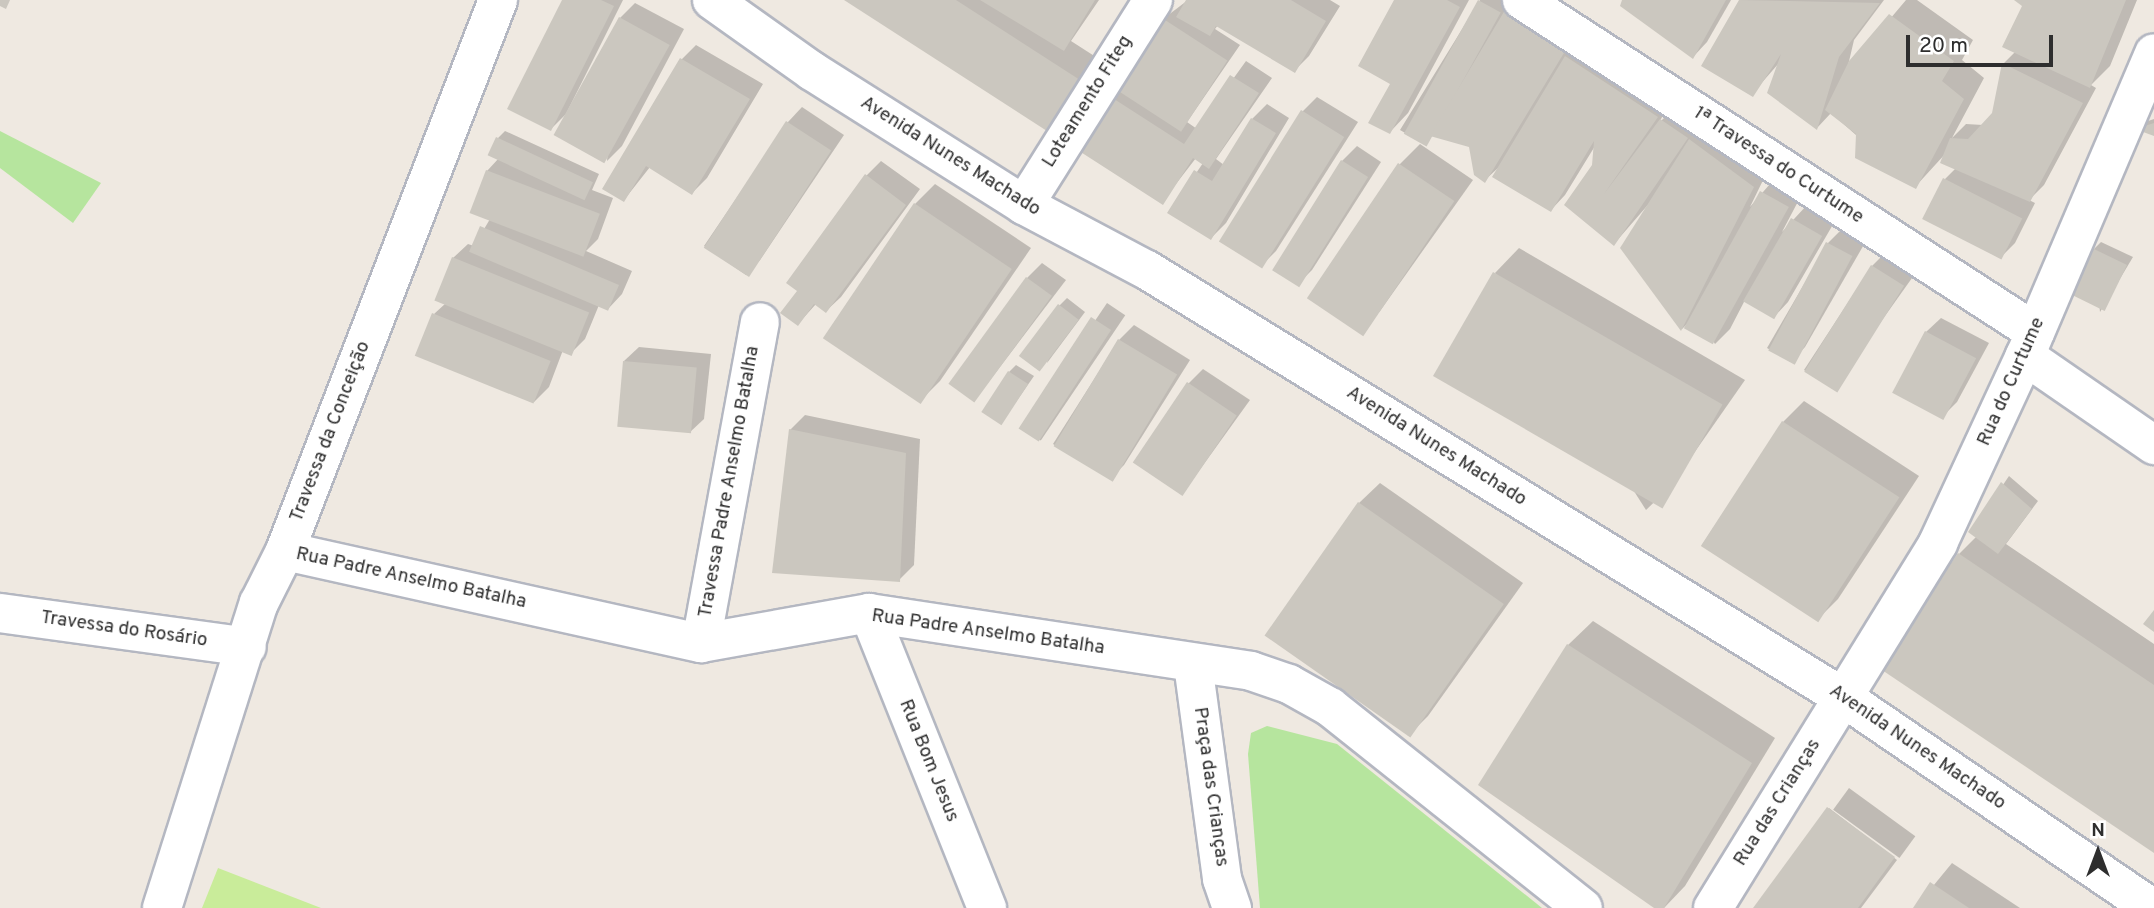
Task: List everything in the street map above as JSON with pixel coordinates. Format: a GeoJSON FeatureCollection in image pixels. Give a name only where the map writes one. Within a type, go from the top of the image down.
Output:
{"type":"FeatureCollection","features":[{"type":"Feature","properties":{"kind":"street","name":"Travessa da Conceição"},"geometry":{"type":"LineString","coordinates":[[162,908],[260,603],[285,551],[498,0]]}},
{"type":"Feature","properties":{"kind":"street","name":"Avenida Nunes Machado"},"geometry":{"type":"LineString","coordinates":[[712,0],[812,71],[1024,205],[1147,270],[1843,698],[2152,908]]}},
{"type":"Feature","properties":{"kind":"street","name":"Loteamento Fiteg"},"geometry":{"type":"LineString","coordinates":[[1024,205],[1153,0]]}},
{"type":"Feature","properties":{"kind":"street","name":"1ª Travessa do Curtume"},"geometry":{"type":"LineString","coordinates":[[1521,0],[2030,344],[2154,445]]}},
{"type":"Feature","properties":{"kind":"street","name":"Rua do Curtume"},"geometry":{"type":"LineString","coordinates":[[1843,698],[1938,542],[2030,344],[2154,53]]}},
{"type":"Feature","properties":{"kind":"street","name":"Travessa Padre Anselmo Batalha"},"geometry":{"type":"LineString","coordinates":[[701,643],[760,321]]}},
{"type":"Feature","properties":{"kind":"street","name":"Rua Padre Anselmo Batalha"},"geometry":{"type":"LineString","coordinates":[[285,551],[701,643],[869,613],[1251,671],[1289,684],[1329,708],[1583,908]]}},
{"type":"Feature","properties":{"kind":"street","name":"Travessa do Rosário"},"geometry":{"type":"LineString","coordinates":[[0,613],[247,647]]}},
{"type":"Feature","properties":{"kind":"street","name":"Rua Bom Jesus"},"geometry":{"type":"LineString","coordinates":[[869,613],[987,908]]}},
{"type":"Feature","properties":{"kind":"street","name":"Praça das Crianças"},"geometry":{"type":"LineString","coordinates":[[1193,664],[1222,879],[1232,908]]}},
{"type":"Feature","properties":{"kind":"street","name":"Rua das Crianças"},"geometry":{"type":"LineString","coordinates":[[1713,908],[1843,698]]}},
{"type":"Feature","properties":{"kind":"green space"},"geometry":{"type":"Polygon","coordinates":[[[0,131],[101,183],[73,223],[0,168],[0,131]]]}},
{"type":"Feature","properties":{"kind":"green space"},"geometry":{"type":"Polygon","coordinates":[[[1267,726],[1337,744],[1542,908],[1260,908],[1248,754],[1251,733],[1267,726]]]}},
{"type":"Feature","properties":{"kind":"green space"},"geometry":{"type":"Polygon","coordinates":[[[218,868],[321,908],[202,908],[218,868]]]}},
{"type":"Feature","properties":{"kind":"building"},"geometry":{"type":"Polygon","coordinates":[[[0,0],[10,0],[6,9],[0,6],[0,0]]]}},
{"type":"Feature","properties":{"kind":"building"},"geometry":{"type":"Polygon","coordinates":[[[562,0],[601,0],[614,6],[551,131],[507,109],[562,0]]]}},
{"type":"Feature","properties":{"kind":"building"},"geometry":{"type":"Polygon","coordinates":[[[844,0],[956,0],[1080,80],[1047,131],[844,0]]]}},
{"type":"Feature","properties":{"kind":"building"},"geometry":{"type":"Polygon","coordinates":[[[980,0],[1095,0],[1064,51],[980,0]]]}},
{"type":"Feature","properties":{"kind":"building"},"geometry":{"type":"Polygon","coordinates":[[[1186,0],[1291,0],[1326,21],[1295,73],[1216,26],[1210,36],[1176,17],[1186,0]]]}},
{"type":"Feature","properties":{"kind":"building"},"geometry":{"type":"Polygon","coordinates":[[[1394,0],[1447,0],[1460,7],[1390,134],[1368,123],[1390,84],[1358,66],[1394,0]]]}},
{"type":"Feature","properties":{"kind":"building"},"geometry":{"type":"Polygon","coordinates":[[[1478,0],[1501,13],[1427,146],[1404,134],[1478,0]]]}},
{"type":"Feature","properties":{"kind":"building"},"geometry":{"type":"Polygon","coordinates":[[[1622,0],[1726,0],[1693,59],[1620,6],[1622,0]]]}},
{"type":"Feature","properties":{"kind":"building"},"geometry":{"type":"Polygon","coordinates":[[[1739,0],[1880,3],[1839,57],[1817,130],[1767,93],[1781,54],[1753,97],[1701,66],[1739,0]]]}},
{"type":"Feature","properties":{"kind":"building"},"geometry":{"type":"Polygon","coordinates":[[[2014,0],[2126,0],[2090,88],[2002,47],[2022,6],[2014,0]]]}},
{"type":"Feature","properties":{"kind":"building"},"geometry":{"type":"Polygon","coordinates":[[[1505,10],[1567,48],[1485,183],[1474,175],[1469,147],[1430,136],[1505,10]]]}},
{"type":"Feature","properties":{"kind":"building"},"geometry":{"type":"Polygon","coordinates":[[[1889,14],[1954,61],[1942,81],[1964,99],[1916,189],[1855,158],[1856,134],[1825,110],[1849,61],[1889,14]]]}},
{"type":"Feature","properties":{"kind":"building"},"geometry":{"type":"Polygon","coordinates":[[[619,17],[670,45],[604,163],[554,135],[619,17]]]}},
{"type":"Feature","properties":{"kind":"building"},"geometry":{"type":"Polygon","coordinates":[[[1162,18],[1227,60],[1181,132],[1116,89],[1162,18]]]}},
{"type":"Feature","properties":{"kind":"building"},"geometry":{"type":"Polygon","coordinates":[[[1565,56],[1658,117],[1604,194],[1660,119],[1688,138],[1614,246],[1564,205],[1592,165],[1594,141],[1551,212],[1492,177],[1565,56]]]}},
{"type":"Feature","properties":{"kind":"building"},"geometry":{"type":"Polygon","coordinates":[[[680,58],[750,99],[692,195],[646,166],[624,202],[602,189],[680,58]]]}},
{"type":"Feature","properties":{"kind":"building"},"geometry":{"type":"Polygon","coordinates":[[[2002,63],[2083,103],[2030,202],[1940,163],[1950,138],[1968,139],[1992,113],[2002,63]]]}},
{"type":"Feature","properties":{"kind":"building"},"geometry":{"type":"Polygon","coordinates":[[[1230,75],[1259,93],[1209,169],[1193,158],[1163,205],[1076,149],[1111,97],[1184,144],[1230,75]]]}},
{"type":"Feature","properties":{"kind":"building"},"geometry":{"type":"Polygon","coordinates":[[[1301,110],[1344,137],[1262,268],[1219,241],[1301,110]]]}},
{"type":"Feature","properties":{"kind":"building"},"geometry":{"type":"Polygon","coordinates":[[[1251,118],[1276,133],[1211,240],[1167,213],[1194,170],[1212,181],[1251,118]]]}},
{"type":"Feature","properties":{"kind":"building"},"geometry":{"type":"Polygon","coordinates":[[[786,121],[831,150],[749,277],[704,248],[786,121]]]}},
{"type":"Feature","properties":{"kind":"building"},"geometry":{"type":"Polygon","coordinates":[[[2154,123],[2154,136],[2135,129],[2154,123]]]}},
{"type":"Feature","properties":{"kind":"building"},"geometry":{"type":"Polygon","coordinates":[[[496,137],[593,182],[585,200],[488,155],[496,137]]]}},
{"type":"Feature","properties":{"kind":"building"},"geometry":{"type":"Polygon","coordinates":[[[1689,139],[1754,187],[1681,331],[1620,248],[1689,139]]]}},
{"type":"Feature","properties":{"kind":"building"},"geometry":{"type":"Polygon","coordinates":[[[1341,160],[1368,177],[1299,287],[1272,270],[1341,160]]]}},
{"type":"Feature","properties":{"kind":"building"},"geometry":{"type":"Polygon","coordinates":[[[1398,163],[1454,201],[1363,336],[1307,298],[1398,163]]]}},
{"type":"Feature","properties":{"kind":"building"},"geometry":{"type":"Polygon","coordinates":[[[486,170],[600,214],[583,257],[470,213],[486,170]]]}},
{"type":"Feature","properties":{"kind":"building"},"geometry":{"type":"Polygon","coordinates":[[[865,174],[906,205],[826,313],[814,304],[798,326],[780,313],[797,291],[786,283],[865,174]]]}},
{"type":"Feature","properties":{"kind":"building"},"geometry":{"type":"Polygon","coordinates":[[[1943,178],[2022,218],[2001,259],[1922,219],[1943,178]]]}},
{"type":"Feature","properties":{"kind":"building"},"geometry":{"type":"Polygon","coordinates":[[[1760,191],[1789,207],[1713,344],[1684,328],[1760,191]]]}},
{"type":"Feature","properties":{"kind":"building"},"geometry":{"type":"Polygon","coordinates":[[[914,203],[1012,269],[921,404],[823,338],[914,203]]]}},
{"type":"Feature","properties":{"kind":"building"},"geometry":{"type":"Polygon","coordinates":[[[1791,218],[1822,236],[1774,319],[1743,301],[1791,218]]]}},
{"type":"Feature","properties":{"kind":"building"},"geometry":{"type":"Polygon","coordinates":[[[480,226],[619,285],[608,311],[469,252],[480,226]]]}},
{"type":"Feature","properties":{"kind":"building"},"geometry":{"type":"Polygon","coordinates":[[[1826,242],[1852,256],[1795,365],[1768,351],[1826,242]]]}},
{"type":"Feature","properties":{"kind":"building"},"geometry":{"type":"Polygon","coordinates":[[[2092,248],[2127,265],[2105,311],[2070,294],[2092,248]]]}},
{"type":"Feature","properties":{"kind":"building"},"geometry":{"type":"Polygon","coordinates":[[[452,257],[589,312],[572,356],[434,301],[452,257]]]}},
{"type":"Feature","properties":{"kind":"building"},"geometry":{"type":"Polygon","coordinates":[[[1871,265],[1904,286],[1837,393],[1804,372],[1871,265]]]}},
{"type":"Feature","properties":{"kind":"building"},"geometry":{"type":"Polygon","coordinates":[[[1493,272],[1722,404],[1662,508],[1433,376],[1493,272]]]}},
{"type":"Feature","properties":{"kind":"building"},"geometry":{"type":"Polygon","coordinates":[[[1026,277],[1052,296],[974,403],[948,384],[1026,277]]]}},
{"type":"Feature","properties":{"kind":"building"},"geometry":{"type":"Polygon","coordinates":[[[1058,304],[1079,320],[1040,372],[1019,356],[1058,304]]]}},
{"type":"Feature","properties":{"kind":"building"},"geometry":{"type":"Polygon","coordinates":[[[432,313],[551,361],[533,404],[415,356],[432,313]]]}},
{"type":"Feature","properties":{"kind":"building"},"geometry":{"type":"Polygon","coordinates":[[[1091,317],[1111,330],[1039,442],[1019,429],[1091,317]]]}},
{"type":"Feature","properties":{"kind":"building"},"geometry":{"type":"Polygon","coordinates":[[[1925,331],[1976,358],[1943,420],[1892,393],[1925,331]]]}},
{"type":"Feature","properties":{"kind":"building"},"geometry":{"type":"Polygon","coordinates":[[[1118,339],[1177,375],[1113,482],[1054,446],[1118,339]]]}},
{"type":"Feature","properties":{"kind":"building"},"geometry":{"type":"Polygon","coordinates":[[[623,361],[697,367],[691,433],[617,427],[623,361]]]}},
{"type":"Feature","properties":{"kind":"building"},"geometry":{"type":"Polygon","coordinates":[[[1008,371],[1028,384],[1001,425],[981,412],[1008,371]]]}},
{"type":"Feature","properties":{"kind":"building"},"geometry":{"type":"Polygon","coordinates":[[[1187,382],[1237,416],[1183,496],[1133,462],[1187,382]]]}},
{"type":"Feature","properties":{"kind":"building"},"geometry":{"type":"Polygon","coordinates":[[[1782,421],[1899,497],[1818,622],[1701,546],[1782,421]]]}},
{"type":"Feature","properties":{"kind":"building"},"geometry":{"type":"Polygon","coordinates":[[[789,429],[906,453],[900,582],[772,573],[789,429]]]}},
{"type":"Feature","properties":{"kind":"building"},"geometry":{"type":"Polygon","coordinates":[[[2001,482],[2032,509],[1998,554],[1968,532],[2001,482]]]}},
{"type":"Feature","properties":{"kind":"building"},"geometry":{"type":"Polygon","coordinates":[[[1358,502],[1504,604],[1410,738],[1265,636],[1358,502]]]}},
{"type":"Feature","properties":{"kind":"building"},"geometry":{"type":"Polygon","coordinates":[[[1958,553],[2154,685],[2154,853],[1879,668],[1958,553]]]}},
{"type":"Feature","properties":{"kind":"building"},"geometry":{"type":"Polygon","coordinates":[[[2154,610],[2154,632],[2143,624],[2154,610]]]}},
{"type":"Feature","properties":{"kind":"building"},"geometry":{"type":"Polygon","coordinates":[[[1567,644],[1752,763],[1664,908],[1654,908],[1478,785],[1567,644]]]}},
{"type":"Feature","properties":{"kind":"building"},"geometry":{"type":"Polygon","coordinates":[[[1827,807],[1895,857],[1858,908],[1753,908],[1827,807]]]}},
{"type":"Feature","properties":{"kind":"building"},"geometry":{"type":"Polygon","coordinates":[[[1930,882],[1969,908],[1913,908],[1930,882]]]}}]}
